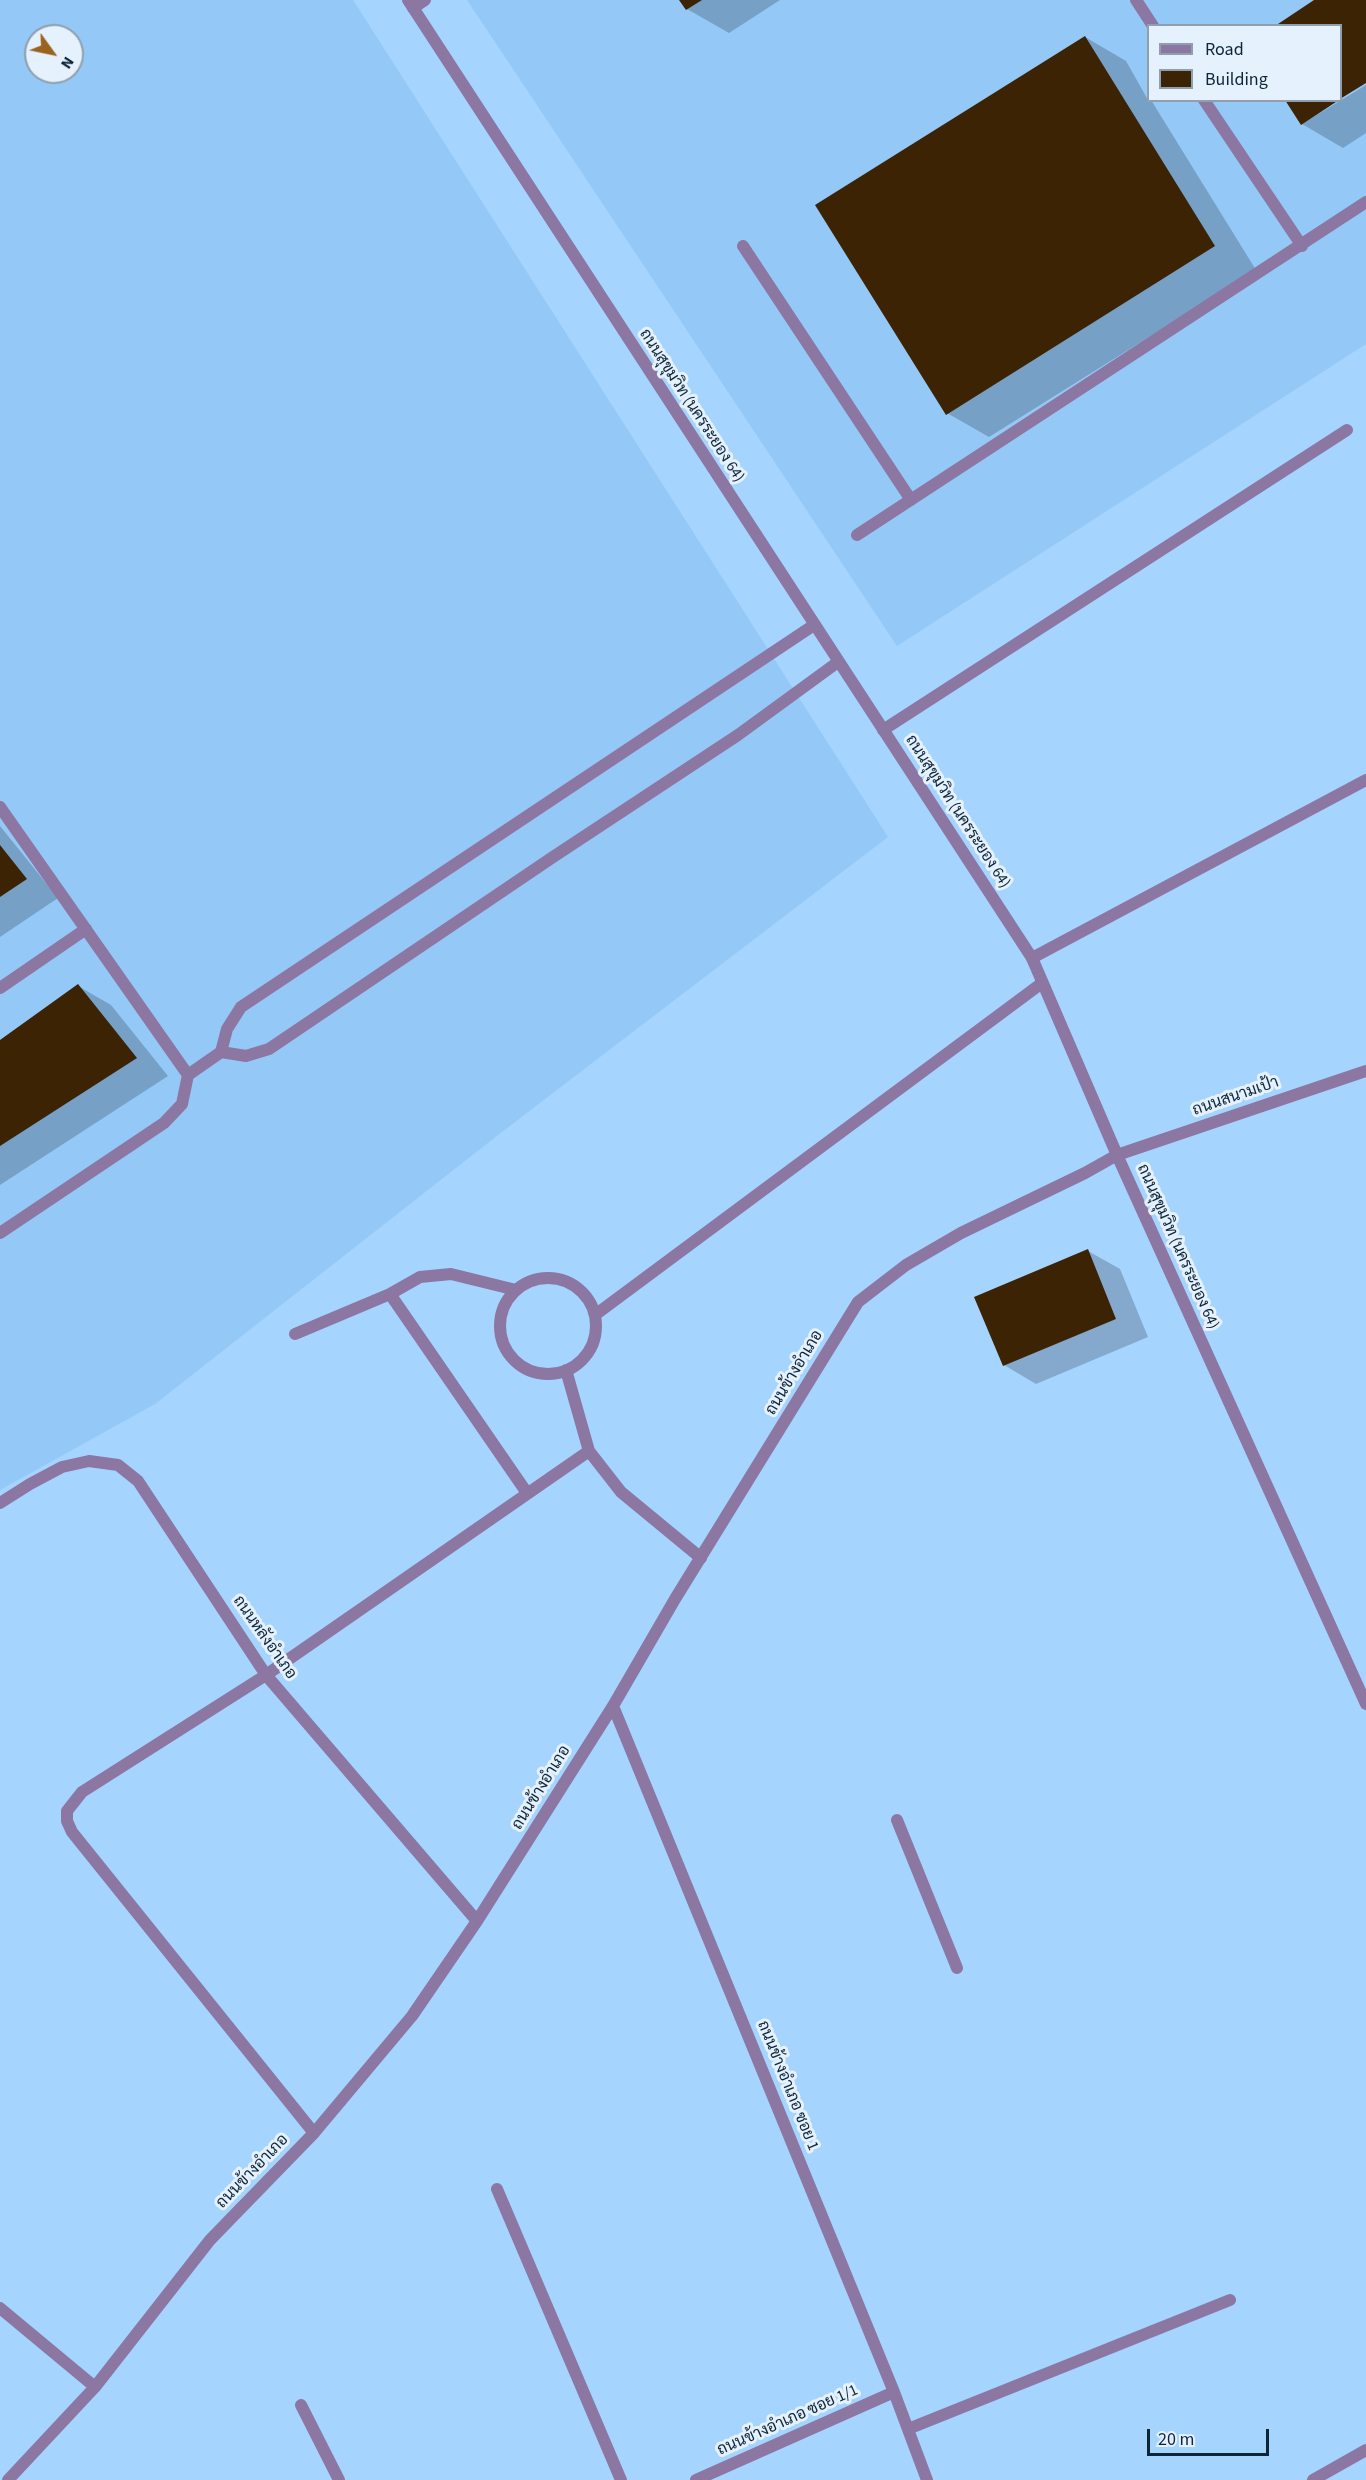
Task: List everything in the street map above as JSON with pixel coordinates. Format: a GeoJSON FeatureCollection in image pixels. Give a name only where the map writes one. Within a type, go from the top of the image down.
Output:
{"type":"FeatureCollection","features":[{"type":"Feature","properties":{"kind":"street"},"geometry":{"type":"LineString","coordinates":[[410,4],[425,0]]}},
{"type":"Feature","properties":{"kind":"street"},"geometry":{"type":"LineString","coordinates":[[1136,0],[1152,24]]}},
{"type":"Feature","properties":{"kind":"street","name":"ถนนสุขุมวิท (นครระยอง 64)"},"geometry":{"type":"LineString","coordinates":[[410,4],[1032,958],[1117,1155],[1366,1704]]}},
{"type":"Feature","properties":{"kind":"street"},"geometry":{"type":"LineString","coordinates":[[1205,102],[1302,246]]}},
{"type":"Feature","properties":{"kind":"street"},"geometry":{"type":"LineString","coordinates":[[857,535],[1366,202]]}},
{"type":"Feature","properties":{"kind":"street"},"geometry":{"type":"LineString","coordinates":[[743,246],[912,500]]}},
{"type":"Feature","properties":{"kind":"street"},"geometry":{"type":"LineString","coordinates":[[883,730],[1347,430]]}},
{"type":"Feature","properties":{"kind":"street"},"geometry":{"type":"LineString","coordinates":[[0,1233],[175,1114],[182,1104],[188,1075],[221,1052],[227,1029],[241,1007],[814,625]]}},
{"type":"Feature","properties":{"kind":"street"},"geometry":{"type":"LineString","coordinates":[[221,1052],[246,1056],[269,1049],[524,876],[738,735],[838,662]]}},
{"type":"Feature","properties":{"kind":"street"},"geometry":{"type":"LineString","coordinates":[[1032,958],[1366,780]]}},
{"type":"Feature","properties":{"kind":"street"},"geometry":{"type":"LineString","coordinates":[[0,807],[188,1075]]}},
{"type":"Feature","properties":{"kind":"street"},"geometry":{"type":"LineString","coordinates":[[0,988],[86,929]]}},
{"type":"Feature","properties":{"kind":"street"},"geometry":{"type":"LineString","coordinates":[[595,1315],[1042,983]]}},
{"type":"Feature","properties":{"kind":"street","name":"ถนนสนามเป้า"},"geometry":{"type":"LineString","coordinates":[[1117,1155],[1366,1071]]}},
{"type":"Feature","properties":{"kind":"street","name":"ถนนข้างอำเภอ"},"geometry":{"type":"LineString","coordinates":[[8,2480],[95,2387],[210,2240],[314,2133],[412,2016],[477,1921],[613,1706],[858,1302],[906,1265],[1117,1155]]}},
{"type":"Feature","properties":{"kind":"street"},"geometry":{"type":"LineString","coordinates":[[295,1334],[390,1294],[420,1277],[451,1274],[516,1290]]}},
{"type":"Feature","properties":{"kind":"street"},"geometry":{"type":"LineString","coordinates":[[546,1277],[563,1280],[577,1287],[589,1300],[595,1315],[596,1332],[591,1348],[580,1362],[566,1370],[550,1374],[533,1372],[519,1364],[507,1352],[501,1336],[501,1319],[505,1303],[516,1290],[530,1281],[546,1277]]}},
{"type":"Feature","properties":{"kind":"street"},"geometry":{"type":"LineString","coordinates":[[390,1294],[527,1493]]}},
{"type":"Feature","properties":{"kind":"street"},"geometry":{"type":"LineString","coordinates":[[566,1370],[589,1451],[621,1492],[701,1558]]}},
{"type":"Feature","properties":{"kind":"street"},"geometry":{"type":"LineString","coordinates":[[314,2133],[72,1832],[67,1821],[67,1811],[82,1792],[266,1675],[589,1451]]}},
{"type":"Feature","properties":{"kind":"street","name":"ถนนหลังอำเภอ"},"geometry":{"type":"LineString","coordinates":[[0,1503],[62,1467],[89,1461],[118,1465],[138,1481],[266,1675],[477,1921]]}},
{"type":"Feature","properties":{"kind":"street","name":"ถนนข้างอำเภอ ซอย 1"},"geometry":{"type":"LineString","coordinates":[[613,1706],[894,2392],[927,2480]]}},
{"type":"Feature","properties":{"kind":"street"},"geometry":{"type":"LineString","coordinates":[[897,1820],[957,1968]]}},
{"type":"Feature","properties":{"kind":"street"},"geometry":{"type":"LineString","coordinates":[[497,2189],[621,2480]]}},
{"type":"Feature","properties":{"kind":"street"},"geometry":{"type":"LineString","coordinates":[[908,2429],[1230,2300]]}},
{"type":"Feature","properties":{"kind":"street"},"geometry":{"type":"LineString","coordinates":[[0,2308],[95,2387]]}},
{"type":"Feature","properties":{"kind":"street","name":"ถนนข้างอำเภอ ซอย 1/1"},"geometry":{"type":"LineString","coordinates":[[696,2480],[894,2392]]}},
{"type":"Feature","properties":{"kind":"street"},"geometry":{"type":"LineString","coordinates":[[301,2405],[339,2480]]}},
{"type":"Feature","properties":{"kind":"street"},"geometry":{"type":"LineString","coordinates":[[1313,2480],[1366,2450]]}},
{"type":"Feature","properties":{"kind":"shaded area"},"geometry":{"type":"Polygon","coordinates":[[[0,0],[353,0],[888,837],[498,1135],[155,1404],[0,1490],[0,0]]]}},
{"type":"Feature","properties":{"kind":"shaded area"},"geometry":{"type":"Polygon","coordinates":[[[467,0],[1366,0],[1366,344],[897,646],[467,0]]]}},
{"type":"Feature","properties":{"kind":"building"},"geometry":{"type":"Polygon","coordinates":[[[679,0],[702,0],[686,10],[679,0]]]}},
{"type":"Feature","properties":{"kind":"building"},"geometry":{"type":"Polygon","coordinates":[[[1314,0],[1366,0],[1366,83],[1342,98],[1342,24],[1278,24],[1314,0]]]}},
{"type":"Feature","properties":{"kind":"building"},"geometry":{"type":"Polygon","coordinates":[[[1085,36],[1215,246],[946,415],[815,205],[1085,36]]]}},
{"type":"Feature","properties":{"kind":"building"},"geometry":{"type":"Polygon","coordinates":[[[1286,102],[1336,102],[1301,125],[1286,102]]]}},
{"type":"Feature","properties":{"kind":"building"},"geometry":{"type":"Polygon","coordinates":[[[0,845],[27,879],[0,897],[0,845]]]}},
{"type":"Feature","properties":{"kind":"building"},"geometry":{"type":"Polygon","coordinates":[[[78,984],[137,1058],[0,1146],[0,1040],[78,984]]]}},
{"type":"Feature","properties":{"kind":"building"},"geometry":{"type":"Polygon","coordinates":[[[1088,1249],[1116,1319],[1003,1366],[974,1297],[1088,1249]]]}}]}
